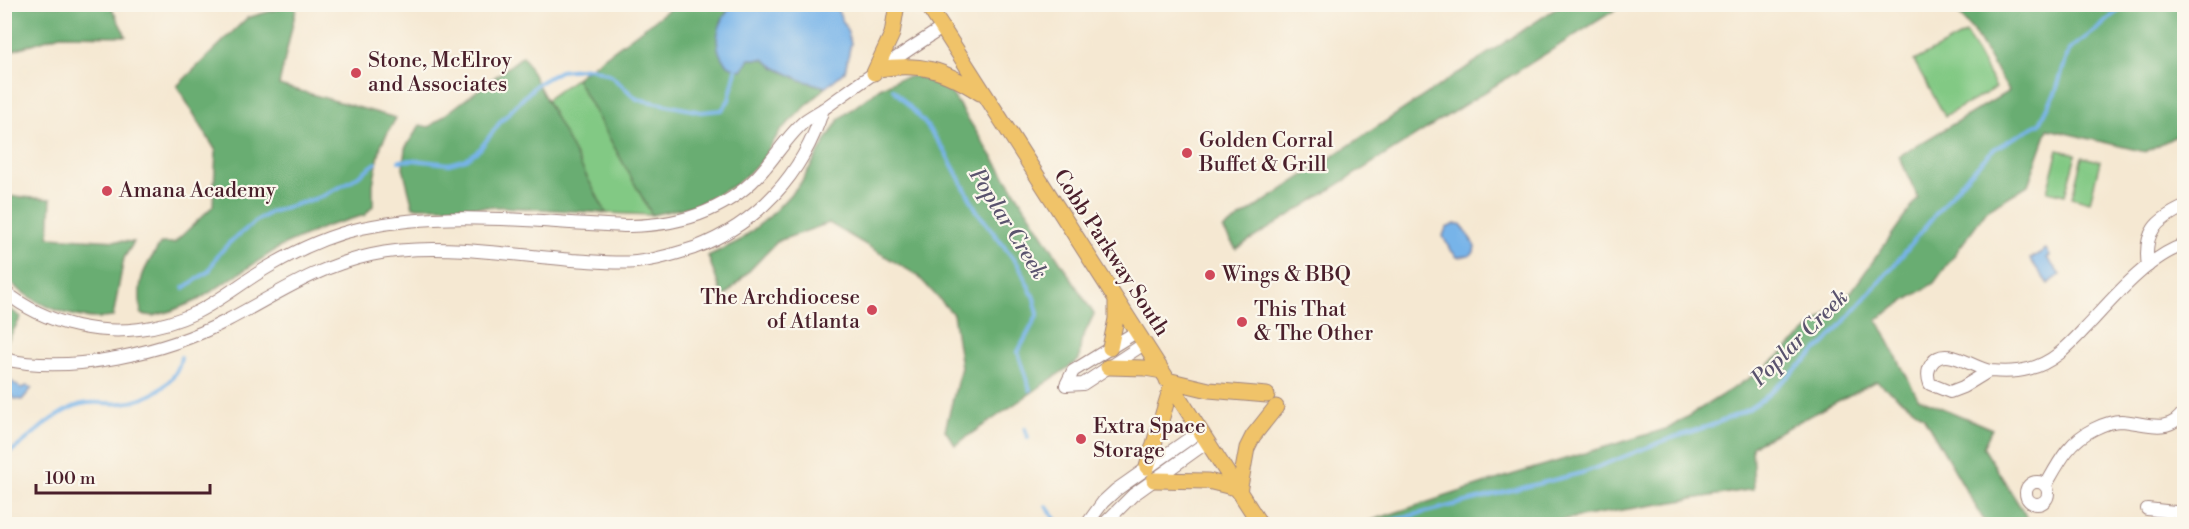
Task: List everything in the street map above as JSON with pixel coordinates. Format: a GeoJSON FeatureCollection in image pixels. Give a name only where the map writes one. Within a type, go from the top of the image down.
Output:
{"type":"FeatureCollection","features":[{"type":"Feature","properties":{"kind":"main road"},"geometry":{"type":"LineString","coordinates":[[876,71],[892,34],[897,4]]}},
{"type":"Feature","properties":{"kind":"main road","name":"Cobb Parkway South"},"geometry":{"type":"LineString","coordinates":[[927,4],[1260,525]]}},
{"type":"Feature","properties":{"kind":"main road"},"geometry":{"type":"LineString","coordinates":[[876,71],[908,66],[932,69],[961,80],[985,96]]}},
{"type":"Feature","properties":{"kind":"main road"},"geometry":{"type":"LineString","coordinates":[[1110,348],[1116,318],[1116,300]]}},
{"type":"Feature","properties":{"kind":"main road"},"geometry":{"type":"LineString","coordinates":[[1108,367],[1145,368],[1167,379],[1271,401],[1247,448],[1238,490],[1208,481],[1150,474],[1167,379]]}},
{"type":"Feature","properties":{"kind":"street"},"geometry":{"type":"LineString","coordinates":[[4,291],[35,312],[60,322],[103,330],[129,331],[174,321],[197,312],[292,254],[329,238],[361,228],[409,220],[451,219],[630,226],[659,226],[678,222],[720,205],[740,193],[755,180],[788,138],[805,121],[942,28]]}},
{"type":"Feature","properties":{"kind":"street"},"geometry":{"type":"LineString","coordinates":[[4,359],[67,364],[120,357],[173,343],[227,321],[308,275],[375,254],[416,250],[463,250],[610,263],[636,262],[668,256],[734,229],[768,202],[787,181],[802,157],[817,130],[823,110]]}},
{"type":"Feature","properties":{"kind":"street"},"geometry":{"type":"LineString","coordinates":[[2148,266],[2147,242],[2156,224],[2184,207]]}},
{"type":"Feature","properties":{"kind":"street"},"geometry":{"type":"LineString","coordinates":[[1989,371],[1964,387],[1950,392],[1930,384],[1928,378],[1930,365],[1936,358],[1944,355],[1989,371],[2028,369],[2057,355],[2070,346],[2148,266],[2184,245]]}},
{"type":"Feature","properties":{"kind":"street"},"geometry":{"type":"LineString","coordinates":[[1140,338],[1108,367],[1083,384],[1066,385],[1073,371],[1110,348],[1140,338]]}},
{"type":"Feature","properties":{"kind":"street"},"geometry":{"type":"LineString","coordinates":[[2046,484],[2068,448],[2095,428],[2118,421],[2159,427],[2176,421],[2184,411]]}},
{"type":"Feature","properties":{"kind":"street"},"geometry":{"type":"LineString","coordinates":[[1088,525],[1103,502],[1116,490],[1150,474],[1203,436]]}},
{"type":"Feature","properties":{"kind":"street"},"geometry":{"type":"LineString","coordinates":[[1104,525],[1150,474]]}},
{"type":"Feature","properties":{"kind":"street"},"geometry":{"type":"LineString","coordinates":[[2147,509],[2184,513]]}},
{"type":"Feature","properties":{"kind":"green space"},"geometry":{"type":"Polygon","coordinates":[[[732,4],[721,22],[750,59],[764,59],[776,68],[801,80],[826,87],[780,131],[761,162],[735,185],[696,205],[652,215],[576,78],[675,5],[732,4]]]}},
{"type":"Feature","properties":{"kind":"green space"},"geometry":{"type":"Polygon","coordinates":[[[4,5],[110,5],[126,36],[60,35],[5,53],[4,5]]]}},
{"type":"Feature","properties":{"kind":"green space"},"geometry":{"type":"Polygon","coordinates":[[[297,5],[279,85],[396,118],[381,145],[373,184],[373,206],[365,215],[327,226],[280,247],[198,300],[153,316],[141,314],[142,276],[161,243],[174,243],[213,206],[216,151],[177,86],[247,18],[297,5]]]}},
{"type":"Feature","properties":{"kind":"green space"},"geometry":{"type":"Polygon","coordinates":[[[1561,5],[1623,5],[1236,249],[1223,229],[1561,5]]]}},
{"type":"Feature","properties":{"kind":"green space"},"geometry":{"type":"Polygon","coordinates":[[[1951,5],[2184,5],[2184,132],[2145,152],[2048,129],[2028,185],[1987,210],[1934,283],[1877,319],[1918,398],[1992,429],[1983,447],[2031,524],[1986,524],[1923,416],[1876,381],[1752,446],[1754,489],[1544,524],[1360,524],[1508,476],[1669,428],[1764,369],[1851,292],[1918,198],[1899,156],[2009,91],[1973,31],[1951,5]]]}},
{"type":"Feature","properties":{"kind":"green space"},"geometry":{"type":"Polygon","coordinates":[[[1966,33],[1996,88],[1945,116],[1914,61],[1966,33]]]}},
{"type":"Feature","properties":{"kind":"green space"},"geometry":{"type":"Polygon","coordinates":[[[523,56],[606,213],[502,207],[413,207],[403,168],[405,148],[420,125],[429,127],[523,56]]]}},
{"type":"Feature","properties":{"kind":"green space"},"geometry":{"type":"Polygon","coordinates":[[[915,76],[934,83],[952,94],[1094,314],[1081,341],[1079,360],[955,445],[945,430],[961,367],[953,314],[917,275],[829,223],[778,241],[723,298],[708,256],[739,241],[770,216],[800,184],[839,119],[880,88],[898,79],[915,76]]]}},
{"type":"Feature","properties":{"kind":"green space"},"geometry":{"type":"Polygon","coordinates":[[[576,78],[652,215],[606,213],[546,100],[576,78]]]}},
{"type":"Feature","properties":{"kind":"green space"},"geometry":{"type":"Polygon","coordinates":[[[2058,150],[2076,154],[2065,195],[2047,191],[2058,150]]]}},
{"type":"Feature","properties":{"kind":"green space"},"geometry":{"type":"Polygon","coordinates":[[[2082,157],[2100,161],[2090,202],[2072,197],[2082,157]]]}},
{"type":"Feature","properties":{"kind":"green space"},"geometry":{"type":"Polygon","coordinates":[[[4,196],[51,199],[49,237],[134,242],[124,258],[113,317],[84,317],[55,310],[28,296],[5,278],[4,196]]]}},
{"type":"Feature","properties":{"kind":"green space"},"geometry":{"type":"Polygon","coordinates":[[[4,305],[21,317],[7,342],[5,342],[4,305]]]}},
{"type":"Feature","properties":{"kind":"water"},"geometry":{"type":"Polygon","coordinates":[[[732,5],[835,5],[851,43],[845,71],[826,87],[801,80],[776,68],[764,59],[750,59],[742,70],[727,64],[719,52],[718,37],[724,17],[732,5]]]}},
{"type":"Feature","properties":{"kind":"water"},"geometry":{"type":"Polygon","coordinates":[[[1461,224],[1475,246],[1474,252],[1469,256],[1457,257],[1443,236],[1446,228],[1461,224]]]}},
{"type":"Feature","properties":{"kind":"water"},"geometry":{"type":"Polygon","coordinates":[[[2046,249],[2050,256],[2047,258],[2060,275],[2048,284],[2030,259],[2046,249]]]}},
{"type":"Feature","properties":{"kind":"water"},"geometry":{"type":"Polygon","coordinates":[[[8,379],[21,388],[27,386],[32,388],[22,400],[15,399],[5,389],[5,380],[8,379]]]}},
{"type":"Feature","properties":{"kind":"waterway","name":"Poplar Creek"},"geometry":{"type":"LineString","coordinates":[[1378,524],[1585,472],[1666,440],[1715,424],[1747,410],[1762,400],[1826,342],[1895,264],[1961,183],[1994,149],[2040,123],[2056,91],[2069,50],[2100,27],[2125,4]]}},
{"type":"Feature","properties":{"kind":"waterway","name":"Poplar Creek"},"geometry":{"type":"LineString","coordinates":[[399,161],[414,160],[449,164],[466,159],[480,149],[501,121],[537,84],[560,71],[591,68],[610,75],[637,99],[701,112],[722,110],[729,100],[737,66]]}},
{"type":"Feature","properties":{"kind":"waterway","name":"Poplar Creek"},"geometry":{"type":"LineString","coordinates":[[893,89],[924,122],[944,150],[977,211],[1019,266],[1034,298],[1038,314],[1018,352],[1030,390]]}},
{"type":"Feature","properties":{"kind":"waterway","name":"Poplar Creek"},"geometry":{"type":"LineString","coordinates":[[184,288],[209,271],[217,256],[229,243],[256,221],[271,212],[321,197],[351,181],[376,163]]}},
{"type":"Feature","properties":{"kind":"waterway","name":"Poplar Creek"},"geometry":{"type":"LineString","coordinates":[[4,455],[18,447],[50,420],[73,407],[85,403],[133,402],[152,394],[174,375],[181,357]]}},
{"type":"Feature","properties":{"kind":"waterway","name":"Poplar Creek"},"geometry":{"type":"LineString","coordinates":[[1025,429],[1028,438]]}},
{"type":"Feature","properties":{"kind":"waterway","name":"Poplar Creek"},"geometry":{"type":"LineString","coordinates":[[1046,506],[1059,524]]}},
{"type":"Feature","properties":{"kind":"place","name":"Stone, McElroy and Associates"},"geometry":{"type":"Point","coordinates":[356,73]}},
{"type":"Feature","properties":{"kind":"place","name":"Golden Corral Buffet & Grill"},"geometry":{"type":"Point","coordinates":[1187,153]}},
{"type":"Feature","properties":{"kind":"place","name":"Amana Academy"},"geometry":{"type":"Point","coordinates":[107,191]}},
{"type":"Feature","properties":{"kind":"place","name":"Wings & BBQ"},"geometry":{"type":"Point","coordinates":[1210,275]}},
{"type":"Feature","properties":{"kind":"place","name":"The Archdiocese of Atlanta"},"geometry":{"type":"Point","coordinates":[872,310]}},
{"type":"Feature","properties":{"kind":"place","name":"This That & The Other"},"geometry":{"type":"Point","coordinates":[1242,322]}},
{"type":"Feature","properties":{"kind":"place","name":"Extra Space Storage"},"geometry":{"type":"Point","coordinates":[1081,439]}}]}
